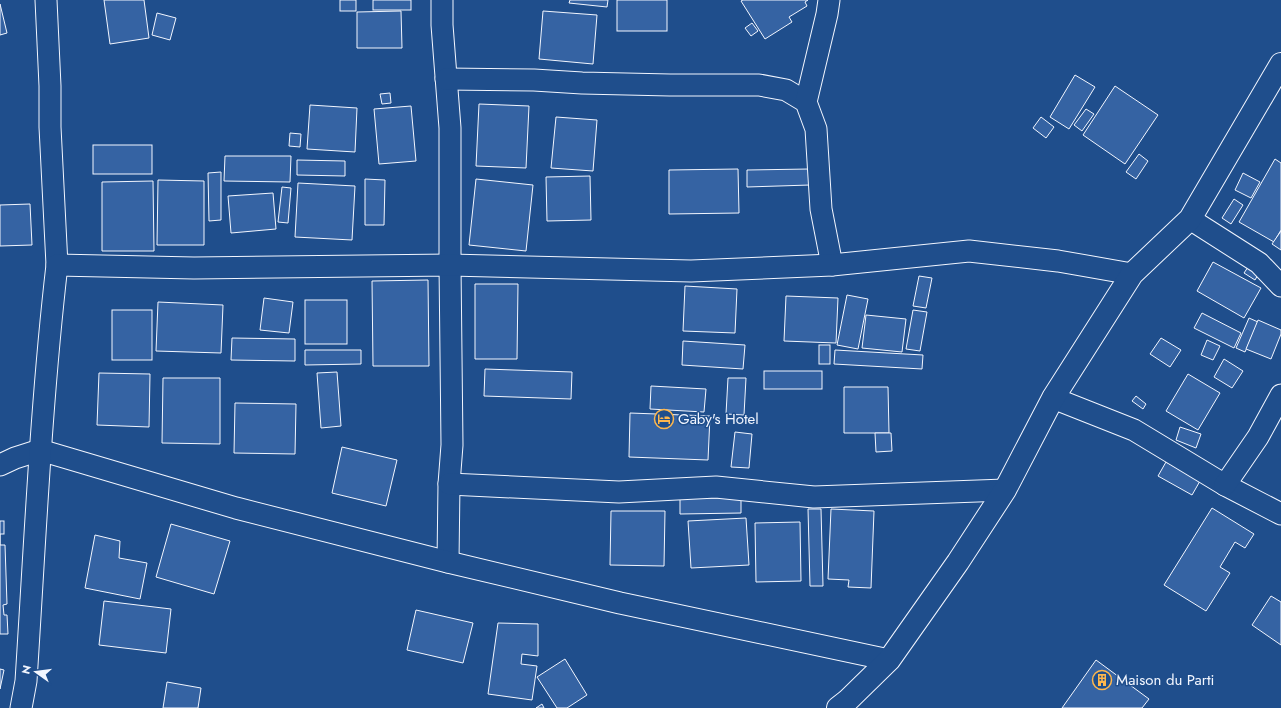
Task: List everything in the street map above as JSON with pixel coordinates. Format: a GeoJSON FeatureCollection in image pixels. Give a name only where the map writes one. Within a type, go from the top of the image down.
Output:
{"type":"FeatureCollection","features":[{"type":"Feature","properties":{"kind":"main road"},"geometry":{"type":"LineString","coordinates":[[838,708],[889,660],[958,562],[1005,490],[1053,398],[1132,274],[1190,219],[1281,64]]}},
{"type":"Feature","properties":{"kind":"street"},"geometry":{"type":"LineString","coordinates":[[21,708],[26,681],[40,450],[48,346],[57,265],[50,127],[50,86],[46,0]]}},
{"type":"Feature","properties":{"kind":"street"},"geometry":{"type":"LineString","coordinates":[[442,0],[450,128],[452,445],[449,484],[448,562]]}},
{"type":"Feature","properties":{"kind":"street"},"geometry":{"type":"LineString","coordinates":[[829,0],[806,102],[816,129],[821,208],[832,265]]}},
{"type":"Feature","properties":{"kind":"street"},"geometry":{"type":"LineString","coordinates":[[446,79],[534,80],[582,83],[670,85],[759,85],[786,90],[806,102]]}},
{"type":"Feature","properties":{"kind":"street"},"geometry":{"type":"LineString","coordinates":[[1190,219],[1259,262],[1281,286]]}},
{"type":"Feature","properties":{"kind":"street"},"geometry":{"type":"LineString","coordinates":[[57,265],[194,268],[450,265],[691,271],[832,265],[969,251],[1058,261],[1132,274]]}},
{"type":"Feature","properties":{"kind":"street"},"geometry":{"type":"LineString","coordinates":[[1224,485],[1258,437],[1281,395]]}},
{"type":"Feature","properties":{"kind":"street"},"geometry":{"type":"LineString","coordinates":[[1053,398],[1134,430],[1224,485],[1281,514]]}},
{"type":"Feature","properties":{"kind":"street"},"geometry":{"type":"LineString","coordinates":[[0,465],[15,458],[40,450],[236,508],[448,562],[620,603],[889,660]]}},
{"type":"Feature","properties":{"kind":"street"},"geometry":{"type":"LineString","coordinates":[[449,484],[619,492],[716,487],[814,497],[1005,490]]}},
{"type":"Feature","properties":{"kind":"building"},"geometry":{"type":"Polygon","coordinates":[[[104,0],[144,0],[149,38],[110,44],[104,0]]]}},
{"type":"Feature","properties":{"kind":"building"},"geometry":{"type":"Polygon","coordinates":[[[340,0],[356,0],[356,11],[340,11],[340,0]]]}},
{"type":"Feature","properties":{"kind":"building"},"geometry":{"type":"Polygon","coordinates":[[[373,0],[411,0],[411,10],[373,10],[373,0]]]}},
{"type":"Feature","properties":{"kind":"building"},"geometry":{"type":"Polygon","coordinates":[[[570,0],[608,0],[607,7],[569,3],[570,0]]]}},
{"type":"Feature","properties":{"kind":"building"},"geometry":{"type":"Polygon","coordinates":[[[617,0],[667,0],[667,31],[617,31],[617,0]]]}},
{"type":"Feature","properties":{"kind":"building"},"geometry":{"type":"Polygon","coordinates":[[[808,0],[805,2],[807,6],[789,17],[792,22],[765,39],[741,1],[808,0]]]}},
{"type":"Feature","properties":{"kind":"building"},"geometry":{"type":"Polygon","coordinates":[[[0,4],[7,33],[0,35],[0,4]]]}},
{"type":"Feature","properties":{"kind":"building"},"geometry":{"type":"Polygon","coordinates":[[[401,11],[402,48],[357,48],[357,12],[401,11]]]}},
{"type":"Feature","properties":{"kind":"building"},"geometry":{"type":"Polygon","coordinates":[[[543,11],[597,15],[593,64],[539,59],[543,11]]]}},
{"type":"Feature","properties":{"kind":"building"},"geometry":{"type":"Polygon","coordinates":[[[157,13],[176,18],[170,40],[152,35],[157,13]]]}},
{"type":"Feature","properties":{"kind":"building"},"geometry":{"type":"Polygon","coordinates":[[[752,23],[758,31],[751,36],[745,28],[752,23]]]}},
{"type":"Feature","properties":{"kind":"building"},"geometry":{"type":"Polygon","coordinates":[[[1075,75],[1095,87],[1069,129],[1050,117],[1075,75]]]}},
{"type":"Feature","properties":{"kind":"building"},"geometry":{"type":"Polygon","coordinates":[[[1115,86],[1158,115],[1125,164],[1083,135],[1115,86]]]}},
{"type":"Feature","properties":{"kind":"building"},"geometry":{"type":"Polygon","coordinates":[[[390,93],[391,103],[382,104],[380,94],[390,93]]]}},
{"type":"Feature","properties":{"kind":"building"},"geometry":{"type":"Polygon","coordinates":[[[479,104],[529,106],[526,168],[476,166],[479,104]]]}},
{"type":"Feature","properties":{"kind":"building"},"geometry":{"type":"Polygon","coordinates":[[[310,105],[357,108],[355,152],[307,149],[310,105]]]}},
{"type":"Feature","properties":{"kind":"building"},"geometry":{"type":"Polygon","coordinates":[[[411,106],[416,161],[379,164],[374,109],[411,106]]]}},
{"type":"Feature","properties":{"kind":"building"},"geometry":{"type":"Polygon","coordinates":[[[1086,109],[1094,114],[1082,131],[1074,125],[1086,109]]]}},
{"type":"Feature","properties":{"kind":"building"},"geometry":{"type":"Polygon","coordinates":[[[556,117],[597,120],[593,171],[551,168],[556,117]]]}},
{"type":"Feature","properties":{"kind":"building"},"geometry":{"type":"Polygon","coordinates":[[[1041,117],[1054,127],[1046,138],[1033,128],[1041,117]]]}},
{"type":"Feature","properties":{"kind":"building"},"geometry":{"type":"Polygon","coordinates":[[[290,133],[301,134],[300,147],[289,146],[290,133]]]}},
{"type":"Feature","properties":{"kind":"building"},"geometry":{"type":"Polygon","coordinates":[[[93,145],[152,145],[152,174],[93,174],[93,145]]]}},
{"type":"Feature","properties":{"kind":"building"},"geometry":{"type":"Polygon","coordinates":[[[1139,154],[1148,161],[1136,179],[1126,172],[1139,154]]]}},
{"type":"Feature","properties":{"kind":"building"},"geometry":{"type":"Polygon","coordinates":[[[225,156],[291,156],[290,182],[224,181],[225,156]]]}},
{"type":"Feature","properties":{"kind":"building"},"geometry":{"type":"Polygon","coordinates":[[[1275,159],[1281,163],[1281,230],[1274,242],[1239,222],[1275,159]]]}},
{"type":"Feature","properties":{"kind":"building"},"geometry":{"type":"Polygon","coordinates":[[[297,160],[345,161],[345,176],[297,175],[297,160]]]}},
{"type":"Feature","properties":{"kind":"building"},"geometry":{"type":"Polygon","coordinates":[[[738,169],[739,213],[669,214],[669,170],[738,169]]]}},
{"type":"Feature","properties":{"kind":"building"},"geometry":{"type":"Polygon","coordinates":[[[809,169],[810,185],[747,187],[747,170],[809,169]]]}},
{"type":"Feature","properties":{"kind":"building"},"geometry":{"type":"Polygon","coordinates":[[[221,172],[221,220],[209,221],[208,173],[221,172]]]}},
{"type":"Feature","properties":{"kind":"building"},"geometry":{"type":"Polygon","coordinates":[[[1243,173],[1260,182],[1251,198],[1235,190],[1243,173]]]}},
{"type":"Feature","properties":{"kind":"building"},"geometry":{"type":"Polygon","coordinates":[[[590,176],[591,220],[547,221],[546,177],[590,176]]]}},
{"type":"Feature","properties":{"kind":"building"},"geometry":{"type":"Polygon","coordinates":[[[365,179],[385,180],[384,225],[365,225],[365,179]]]}},
{"type":"Feature","properties":{"kind":"building"},"geometry":{"type":"Polygon","coordinates":[[[476,179],[533,185],[526,251],[469,245],[476,179]]]}},
{"type":"Feature","properties":{"kind":"building"},"geometry":{"type":"Polygon","coordinates":[[[158,180],[204,181],[204,245],[157,245],[158,180]]]}},
{"type":"Feature","properties":{"kind":"building"},"geometry":{"type":"Polygon","coordinates":[[[153,181],[154,251],[102,251],[102,182],[153,181]]]}},
{"type":"Feature","properties":{"kind":"building"},"geometry":{"type":"Polygon","coordinates":[[[298,183],[355,186],[352,240],[295,237],[298,183]]]}},
{"type":"Feature","properties":{"kind":"building"},"geometry":{"type":"Polygon","coordinates":[[[282,187],[291,188],[288,223],[278,222],[282,187]]]}},
{"type":"Feature","properties":{"kind":"building"},"geometry":{"type":"Polygon","coordinates":[[[273,193],[276,229],[231,233],[228,196],[273,193]]]}},
{"type":"Feature","properties":{"kind":"building"},"geometry":{"type":"Polygon","coordinates":[[[1234,199],[1243,205],[1231,224],[1222,218],[1234,199]]]}},
{"type":"Feature","properties":{"kind":"building"},"geometry":{"type":"Polygon","coordinates":[[[30,204],[32,245],[0,246],[0,205],[30,204]]]}},
{"type":"Feature","properties":{"kind":"building"},"geometry":{"type":"Polygon","coordinates":[[[1281,231],[1281,250],[1272,244],[1281,231]]]}},
{"type":"Feature","properties":{"kind":"building"},"geometry":{"type":"Polygon","coordinates":[[[1213,262],[1261,288],[1244,318],[1197,291],[1213,262]]]}},
{"type":"Feature","properties":{"kind":"building"},"geometry":{"type":"Polygon","coordinates":[[[1248,267],[1259,273],[1255,280],[1244,273],[1248,267]]]}},
{"type":"Feature","properties":{"kind":"building"},"geometry":{"type":"Polygon","coordinates":[[[919,276],[932,278],[926,308],[913,306],[919,276]]]}},
{"type":"Feature","properties":{"kind":"building"},"geometry":{"type":"Polygon","coordinates":[[[428,280],[429,366],[373,366],[372,281],[428,280]]]}},
{"type":"Feature","properties":{"kind":"building"},"geometry":{"type":"Polygon","coordinates":[[[475,284],[518,284],[517,359],[475,359],[475,284]]]}},
{"type":"Feature","properties":{"kind":"building"},"geometry":{"type":"Polygon","coordinates":[[[685,286],[737,289],[735,333],[683,331],[685,286]]]}},
{"type":"Feature","properties":{"kind":"building"},"geometry":{"type":"Polygon","coordinates":[[[847,295],[868,299],[858,349],[837,345],[847,295]]]}},
{"type":"Feature","properties":{"kind":"building"},"geometry":{"type":"Polygon","coordinates":[[[786,296],[838,298],[836,343],[784,341],[786,296]]]}},
{"type":"Feature","properties":{"kind":"building"},"geometry":{"type":"Polygon","coordinates":[[[264,298],[293,302],[289,333],[260,330],[264,298]]]}},
{"type":"Feature","properties":{"kind":"building"},"geometry":{"type":"Polygon","coordinates":[[[305,300],[347,300],[347,344],[305,344],[305,300]]]}},
{"type":"Feature","properties":{"kind":"building"},"geometry":{"type":"Polygon","coordinates":[[[158,302],[223,305],[221,353],[156,351],[158,302]]]}},
{"type":"Feature","properties":{"kind":"building"},"geometry":{"type":"Polygon","coordinates":[[[112,310],[152,310],[152,360],[112,360],[112,310]]]}},
{"type":"Feature","properties":{"kind":"building"},"geometry":{"type":"Polygon","coordinates":[[[913,310],[927,312],[920,351],[906,349],[913,310]]]}},
{"type":"Feature","properties":{"kind":"building"},"geometry":{"type":"Polygon","coordinates":[[[1202,313],[1241,333],[1234,348],[1194,328],[1202,313]]]}},
{"type":"Feature","properties":{"kind":"building"},"geometry":{"type":"Polygon","coordinates":[[[866,315],[906,319],[902,352],[862,348],[866,315]]]}},
{"type":"Feature","properties":{"kind":"building"},"geometry":{"type":"Polygon","coordinates":[[[1249,318],[1258,322],[1245,352],[1236,348],[1249,318]]]}},
{"type":"Feature","properties":{"kind":"building"},"geometry":{"type":"Polygon","coordinates":[[[1258,320],[1281,330],[1281,334],[1271,359],[1246,349],[1258,320]]]}},
{"type":"Feature","properties":{"kind":"building"},"geometry":{"type":"Polygon","coordinates":[[[232,338],[295,339],[295,361],[231,360],[232,338]]]}},
{"type":"Feature","properties":{"kind":"building"},"geometry":{"type":"Polygon","coordinates":[[[1161,338],[1181,350],[1170,367],[1150,354],[1161,338]]]}},
{"type":"Feature","properties":{"kind":"building"},"geometry":{"type":"Polygon","coordinates":[[[1207,340],[1220,346],[1213,360],[1201,355],[1207,340]]]}},
{"type":"Feature","properties":{"kind":"building"},"geometry":{"type":"Polygon","coordinates":[[[683,341],[745,345],[743,369],[682,365],[683,341]]]}},
{"type":"Feature","properties":{"kind":"building"},"geometry":{"type":"Polygon","coordinates":[[[819,345],[830,345],[830,364],[819,364],[819,345]]]}},
{"type":"Feature","properties":{"kind":"building"},"geometry":{"type":"Polygon","coordinates":[[[305,350],[361,350],[361,364],[305,365],[305,350]]]}},
{"type":"Feature","properties":{"kind":"building"},"geometry":{"type":"Polygon","coordinates":[[[835,350],[923,355],[922,369],[834,364],[835,350]]]}},
{"type":"Feature","properties":{"kind":"building"},"geometry":{"type":"Polygon","coordinates":[[[1224,359],[1243,371],[1232,388],[1214,377],[1224,359]]]}},
{"type":"Feature","properties":{"kind":"building"},"geometry":{"type":"Polygon","coordinates":[[[485,369],[572,372],[571,399],[484,396],[485,369]]]}},
{"type":"Feature","properties":{"kind":"building"},"geometry":{"type":"Polygon","coordinates":[[[764,371],[822,371],[822,389],[764,389],[764,371]]]}},
{"type":"Feature","properties":{"kind":"building"},"geometry":{"type":"Polygon","coordinates":[[[337,372],[341,426],[321,428],[317,373],[337,372]]]}},
{"type":"Feature","properties":{"kind":"building"},"geometry":{"type":"Polygon","coordinates":[[[99,373],[150,374],[149,427],[97,425],[99,373]]]}},
{"type":"Feature","properties":{"kind":"building"},"geometry":{"type":"Polygon","coordinates":[[[1188,374],[1220,393],[1198,430],[1166,411],[1188,374]]]}},
{"type":"Feature","properties":{"kind":"building"},"geometry":{"type":"Polygon","coordinates":[[[163,378],[220,378],[220,444],[162,443],[163,378]]]}},
{"type":"Feature","properties":{"kind":"building"},"geometry":{"type":"Polygon","coordinates":[[[728,378],[746,378],[744,415],[726,414],[728,378]]]}},
{"type":"Feature","properties":{"kind":"building"},"geometry":{"type":"Polygon","coordinates":[[[651,386],[706,389],[704,412],[650,409],[651,386]]]}},
{"type":"Feature","properties":{"kind":"building"},"geometry":{"type":"Polygon","coordinates":[[[844,387],[888,387],[889,433],[844,433],[844,387]]]}},
{"type":"Feature","properties":{"kind":"building"},"geometry":{"type":"Polygon","coordinates":[[[1136,396],[1146,404],[1143,409],[1132,401],[1136,396]]]}},
{"type":"Feature","properties":{"kind":"building"},"geometry":{"type":"Polygon","coordinates":[[[235,403],[296,404],[295,454],[234,453],[235,403]]]}},
{"type":"Feature","properties":{"kind":"building"},"geometry":{"type":"Polygon","coordinates":[[[630,413],[710,416],[708,460],[629,457],[630,413]]]}},
{"type":"Feature","properties":{"kind":"building"},"geometry":{"type":"Polygon","coordinates":[[[1180,427],[1201,434],[1196,448],[1176,440],[1180,427]]]}},
{"type":"Feature","properties":{"kind":"building"},"geometry":{"type":"Polygon","coordinates":[[[735,432],[752,434],[749,468],[731,467],[735,432]]]}},
{"type":"Feature","properties":{"kind":"building"},"geometry":{"type":"Polygon","coordinates":[[[875,433],[891,433],[892,451],[876,452],[875,433]]]}},
{"type":"Feature","properties":{"kind":"building"},"geometry":{"type":"Polygon","coordinates":[[[342,447],[397,460],[386,506],[332,493],[342,447]]]}},
{"type":"Feature","properties":{"kind":"building"},"geometry":{"type":"Polygon","coordinates":[[[1166,462],[1200,481],[1192,495],[1158,476],[1166,462]]]}},
{"type":"Feature","properties":{"kind":"building"},"geometry":{"type":"Polygon","coordinates":[[[680,498],[741,498],[741,513],[680,514],[680,498]]]}},
{"type":"Feature","properties":{"kind":"building"},"geometry":{"type":"Polygon","coordinates":[[[1212,508],[1254,534],[1245,548],[1235,542],[1220,567],[1230,573],[1206,611],[1164,585],[1212,508]]]}},
{"type":"Feature","properties":{"kind":"building"},"geometry":{"type":"Polygon","coordinates":[[[808,509],[821,509],[823,586],[810,586],[808,509]]]}},
{"type":"Feature","properties":{"kind":"building"},"geometry":{"type":"Polygon","coordinates":[[[831,509],[874,511],[871,588],[848,587],[849,580],[828,579],[831,509]]]}},
{"type":"Feature","properties":{"kind":"building"},"geometry":{"type":"Polygon","coordinates":[[[611,511],[665,511],[664,566],[610,565],[611,511]]]}},
{"type":"Feature","properties":{"kind":"building"},"geometry":{"type":"Polygon","coordinates":[[[746,518],[749,565],[691,568],[688,521],[746,518]]]}},
{"type":"Feature","properties":{"kind":"building"},"geometry":{"type":"Polygon","coordinates":[[[0,521],[4,521],[4,534],[0,534],[0,521]]]}},
{"type":"Feature","properties":{"kind":"building"},"geometry":{"type":"Polygon","coordinates":[[[800,522],[801,581],[756,582],[755,523],[800,522]]]}},
{"type":"Feature","properties":{"kind":"building"},"geometry":{"type":"Polygon","coordinates":[[[171,524],[230,541],[214,594],[156,577],[171,524]]]}},
{"type":"Feature","properties":{"kind":"building"},"geometry":{"type":"Polygon","coordinates":[[[95,535],[120,541],[119,558],[147,563],[140,599],[85,588],[95,535]]]}},
{"type":"Feature","properties":{"kind":"building"},"geometry":{"type":"Polygon","coordinates":[[[0,545],[5,545],[7,604],[3,605],[4,615],[7,615],[8,634],[0,634],[0,545]]]}},
{"type":"Feature","properties":{"kind":"building"},"geometry":{"type":"Polygon","coordinates":[[[1271,596],[1281,602],[1281,645],[1252,625],[1271,596]]]}},
{"type":"Feature","properties":{"kind":"building"},"geometry":{"type":"Polygon","coordinates":[[[104,601],[171,609],[166,653],[99,645],[104,601]]]}},
{"type":"Feature","properties":{"kind":"building"},"geometry":{"type":"Polygon","coordinates":[[[416,610],[473,623],[463,663],[407,650],[416,610]]]}},
{"type":"Feature","properties":{"kind":"building"},"geometry":{"type":"Polygon","coordinates":[[[498,623],[538,624],[538,656],[522,654],[521,664],[537,666],[532,700],[488,694],[498,623]]]}},
{"type":"Feature","properties":{"kind":"building"},"geometry":{"type":"Polygon","coordinates":[[[565,659],[587,695],[567,708],[557,708],[537,677],[565,659]]]}},
{"type":"Feature","properties":{"kind":"building","name":"Maison du Parti"},"geometry":{"type":"Polygon","coordinates":[[[1096,660],[1149,699],[1142,708],[1062,708],[1096,660]]]}},
{"type":"Feature","properties":{"kind":"building"},"geometry":{"type":"Polygon","coordinates":[[[0,669],[4,670],[0,689],[0,669]]]}},
{"type":"Feature","properties":{"kind":"building"},"geometry":{"type":"Polygon","coordinates":[[[167,682],[201,688],[198,708],[163,708],[167,682]]]}},
{"type":"Feature","properties":{"kind":"building"},"geometry":{"type":"Polygon","coordinates":[[[542,704],[544,708],[536,708],[542,704]]]}},
{"type":"Feature","properties":{"kind":"place","name":"Gaby's Hotel"},"geometry":{"type":"Point","coordinates":[664,419]}},
{"type":"Feature","properties":{"kind":"place","name":"Maison du Parti"},"geometry":{"type":"Point","coordinates":[1102,680]}}]}
